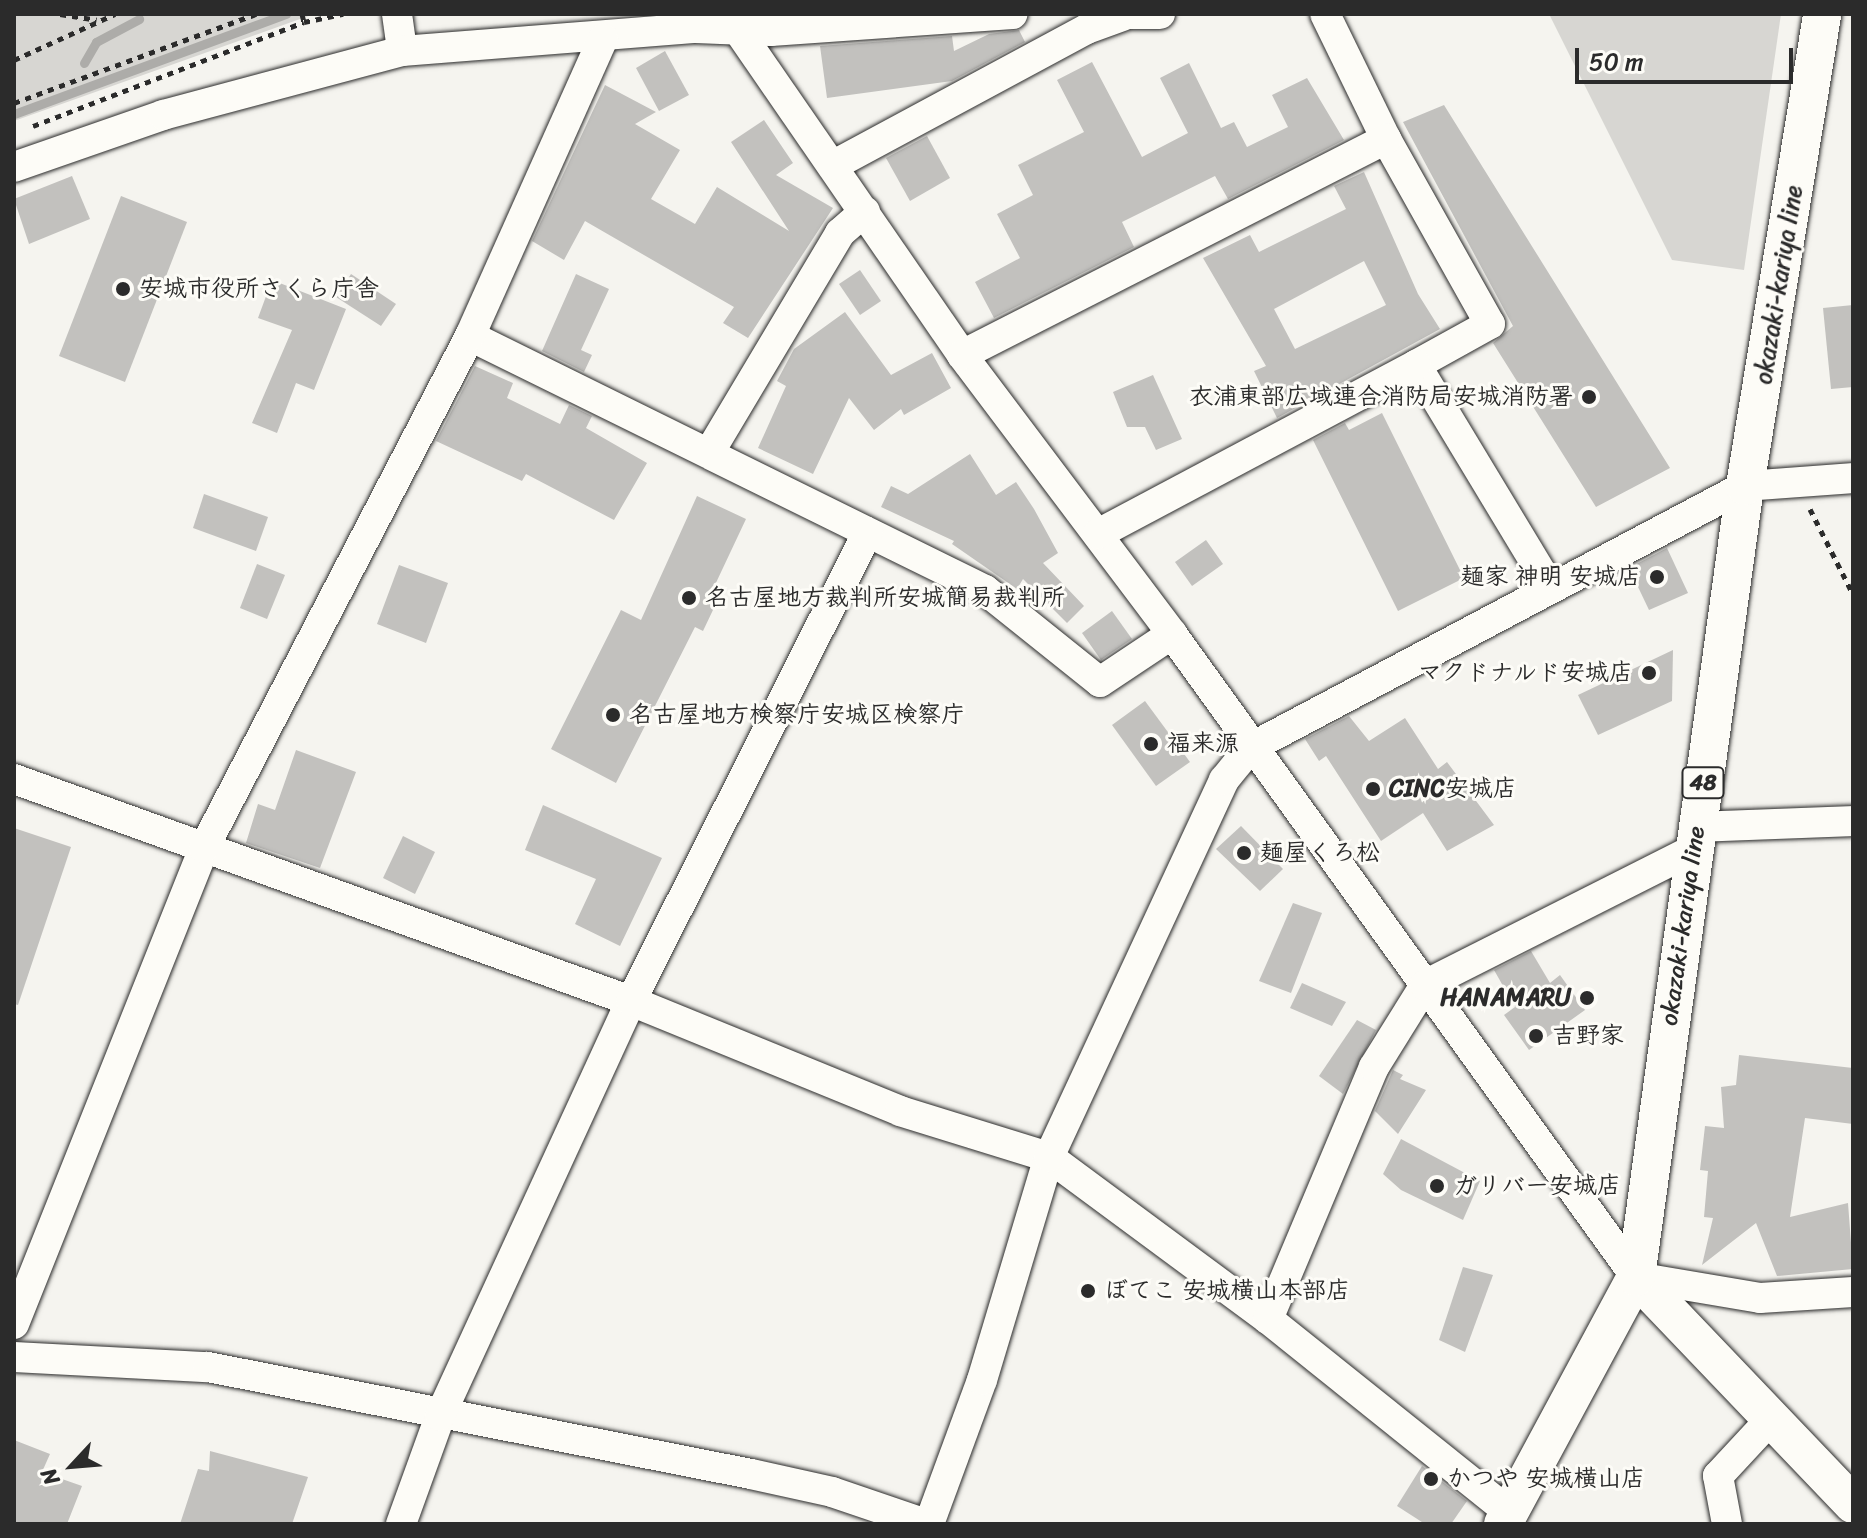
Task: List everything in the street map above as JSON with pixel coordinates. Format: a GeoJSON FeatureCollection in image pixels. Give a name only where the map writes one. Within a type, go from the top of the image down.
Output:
{"type":"FeatureCollection","features":[{"type":"Feature","properties":{"kind":"main road","name":"okazaki-kariya line"},"geometry":{"type":"LineString","coordinates":[[1507,1519],[1636,1277],[1745,486],[1822,14]]}},
{"type":"Feature","properties":{"kind":"main road"},"geometry":{"type":"LineString","coordinates":[[1636,1277],[1853,1504]]}},
{"type":"Feature","properties":{"kind":"street"},"geometry":{"type":"LineString","coordinates":[[397,14],[402,51]]}},
{"type":"Feature","properties":{"kind":"street"},"geometry":{"type":"LineString","coordinates":[[14,167],[163,115],[402,51],[603,38],[730,21],[771,31],[1012,14]]}},
{"type":"Feature","properties":{"kind":"street"},"geometry":{"type":"LineString","coordinates":[[834,165],[1116,15],[1160,14]]}},
{"type":"Feature","properties":{"kind":"street"},"geometry":{"type":"LineString","coordinates":[[1098,534],[1490,324],[1386,139],[1325,14]]}},
{"type":"Feature","properties":{"kind":"street"},"geometry":{"type":"LineString","coordinates":[[730,21],[834,165],[962,355],[1172,634],[1250,748],[1636,1277],[1760,1298],[1853,1292]]}},
{"type":"Feature","properties":{"kind":"street"},"geometry":{"type":"LineString","coordinates":[[14,1324],[204,848],[470,336],[603,38]]}},
{"type":"Feature","properties":{"kind":"street"},"geometry":{"type":"LineString","coordinates":[[962,355],[1386,139]]}},
{"type":"Feature","properties":{"kind":"street"},"geometry":{"type":"LineString","coordinates":[[709,453],[840,233],[865,211]]}},
{"type":"Feature","properties":{"kind":"street"},"geometry":{"type":"LineString","coordinates":[[470,336],[985,590],[1100,682],[1172,634]]}},
{"type":"Feature","properties":{"kind":"street"},"geometry":{"type":"LineString","coordinates":[[1416,365],[1550,587]]}},
{"type":"Feature","properties":{"kind":"street"},"geometry":{"type":"LineString","coordinates":[[14,1357],[208,1367],[440,1416],[818,1489],[927,1524],[982,1380],[1049,1157],[1224,780],[1250,748],[1745,486],[1853,478]]}},
{"type":"Feature","properties":{"kind":"street"},"geometry":{"type":"LineString","coordinates":[[401,1524],[440,1416],[631,1001],[868,532]]}},
{"type":"Feature","properties":{"kind":"street"},"geometry":{"type":"LineString","coordinates":[[14,779],[631,1001],[900,1111],[1049,1157],[1268,1319],[1507,1519]]}},
{"type":"Feature","properties":{"kind":"street"},"geometry":{"type":"LineString","coordinates":[[1268,1319],[1374,1067],[1425,985],[1695,838],[1853,821]]}},
{"type":"Feature","properties":{"kind":"street"},"geometry":{"type":"LineString","coordinates":[[1727,1524],[1718,1476],[1770,1420]]}},
{"type":"Feature","properties":{"kind":"path"},"geometry":{"type":"LineString","coordinates":[[60,14],[98,20]]}},
{"type":"Feature","properties":{"kind":"path"},"geometry":{"type":"LineString","coordinates":[[14,60],[115,14]]}},
{"type":"Feature","properties":{"kind":"path"},"geometry":{"type":"LineString","coordinates":[[14,103],[256,14]]}},
{"type":"Feature","properties":{"kind":"path"},"geometry":{"type":"LineString","coordinates":[[302,14],[304,22]]}},
{"type":"Feature","properties":{"kind":"path"},"geometry":{"type":"LineString","coordinates":[[18,132],[304,22],[343,14]]}},
{"type":"Feature","properties":{"kind":"path"},"geometry":{"type":"LineString","coordinates":[[1797,482],[1853,594]]}},
{"type":"Feature","properties":{"kind":"shaded area"},"geometry":{"type":"Polygon","coordinates":[[[14,14],[314,14],[14,121],[14,14]]]}},
{"type":"Feature","properties":{"kind":"shaded area"},"geometry":{"type":"Polygon","coordinates":[[[1549,14],[1781,14],[1744,270],[1672,260],[1549,14]]]}},
{"type":"Feature","properties":{"kind":"building"},"geometry":{"type":"Polygon","coordinates":[[[1019,30],[1025,42],[952,81],[827,98],[820,46],[952,36],[954,51],[989,34],[1019,30]]]}},
{"type":"Feature","properties":{"kind":"building"},"geometry":{"type":"Polygon","coordinates":[[[665,51],[689,95],[659,111],[636,68],[665,51]]]}},
{"type":"Feature","properties":{"kind":"building"},"geometry":{"type":"Polygon","coordinates":[[[1092,62],[1142,157],[1188,133],[1160,78],[1189,63],[1221,128],[1234,122],[1247,147],[1288,127],[1272,95],[1307,78],[1344,140],[1228,199],[1215,176],[1122,222],[1134,247],[994,318],[975,282],[1020,258],[997,214],[1033,195],[1018,165],[1084,132],[1057,80],[1092,62]]]}},
{"type":"Feature","properties":{"kind":"building"},"geometry":{"type":"Polygon","coordinates":[[[605,85],[656,112],[635,124],[680,150],[651,199],[695,224],[717,187],[789,231],[731,142],[764,120],[793,163],[776,175],[833,208],[748,338],[723,323],[734,307],[585,221],[564,260],[532,241],[605,85]]]}},
{"type":"Feature","properties":{"kind":"building"},"geometry":{"type":"Polygon","coordinates":[[[1444,105],[1670,468],[1596,507],[1493,343],[1513,326],[1403,122],[1444,105]]]}},
{"type":"Feature","properties":{"kind":"building"},"geometry":{"type":"Polygon","coordinates":[[[927,136],[950,178],[910,201],[886,158],[927,136]]]}},
{"type":"Feature","properties":{"kind":"building"},"geometry":{"type":"Polygon","coordinates":[[[1364,172],[1418,294],[1440,329],[1277,418],[1254,371],[1266,366],[1203,258],[1250,235],[1259,252],[1346,209],[1334,186],[1364,172]],[[1364,261],[1274,309],[1295,349],[1386,305],[1364,261]]]}},
{"type":"Feature","properties":{"kind":"building"},"geometry":{"type":"Polygon","coordinates":[[[72,176],[90,219],[29,244],[14,199],[72,176]]]}},
{"type":"Feature","properties":{"kind":"building","name":"安城市役所さくら庁舎"},"geometry":{"type":"Polygon","coordinates":[[[121,196],[187,222],[125,382],[59,356],[121,196]]]}},
{"type":"Feature","properties":{"kind":"building"},"geometry":{"type":"Polygon","coordinates":[[[860,270],[881,301],[860,315],[839,284],[860,270]]]}},
{"type":"Feature","properties":{"kind":"building"},"geometry":{"type":"Polygon","coordinates":[[[351,274],[396,304],[381,326],[336,297],[351,274]]]}},
{"type":"Feature","properties":{"kind":"building"},"geometry":{"type":"Polygon","coordinates":[[[576,274],[609,289],[581,350],[592,355],[584,372],[542,351],[576,274]]]}},
{"type":"Feature","properties":{"kind":"building"},"geometry":{"type":"Polygon","coordinates":[[[272,280],[346,309],[314,390],[296,383],[277,433],[252,423],[292,330],[258,318],[272,280]]]}},
{"type":"Feature","properties":{"kind":"building"},"geometry":{"type":"Polygon","coordinates":[[[1853,305],[1853,387],[1831,389],[1823,308],[1853,305]]]}},
{"type":"Feature","properties":{"kind":"building"},"geometry":{"type":"Polygon","coordinates":[[[845,312],[891,375],[932,353],[951,388],[904,415],[901,409],[874,430],[849,398],[813,474],[758,448],[786,386],[777,381],[794,349],[845,312]]]}},
{"type":"Feature","properties":{"kind":"building"},"geometry":{"type":"Polygon","coordinates":[[[475,366],[513,383],[507,398],[560,424],[569,405],[592,416],[586,428],[647,463],[614,520],[526,474],[522,481],[436,441],[475,366]]]}},
{"type":"Feature","properties":{"kind":"building"},"geometry":{"type":"Polygon","coordinates":[[[1153,375],[1182,439],[1156,450],[1145,427],[1127,427],[1113,392],[1153,375]]]}},
{"type":"Feature","properties":{"kind":"building"},"geometry":{"type":"Polygon","coordinates":[[[1382,413],[1464,578],[1398,611],[1313,440],[1345,423],[1349,430],[1382,413]]]}},
{"type":"Feature","properties":{"kind":"building"},"geometry":{"type":"Polygon","coordinates":[[[970,454],[996,495],[1016,482],[1034,509],[1058,553],[1043,563],[1084,606],[1067,623],[1023,579],[1017,589],[952,544],[954,541],[881,507],[891,486],[908,494],[970,454]]]}},
{"type":"Feature","properties":{"kind":"building"},"geometry":{"type":"Polygon","coordinates":[[[204,494],[268,517],[256,551],[193,528],[204,494]]]}},
{"type":"Feature","properties":{"kind":"building"},"geometry":{"type":"Polygon","coordinates":[[[697,496],[746,519],[714,587],[722,591],[703,631],[695,627],[616,783],[551,749],[621,610],[641,620],[697,496]]]}},
{"type":"Feature","properties":{"kind":"building"},"geometry":{"type":"Polygon","coordinates":[[[1206,540],[1223,564],[1192,586],[1175,562],[1206,540]]]}},
{"type":"Feature","properties":{"kind":"building","name":"麺家 神明 安城店"},"geometry":{"type":"Polygon","coordinates":[[[1667,548],[1688,593],[1649,610],[1629,568],[1667,548]]]}},
{"type":"Feature","properties":{"kind":"building"},"geometry":{"type":"Polygon","coordinates":[[[257,564],[285,575],[267,619],[240,608],[257,564]]]}},
{"type":"Feature","properties":{"kind":"building"},"geometry":{"type":"Polygon","coordinates":[[[399,565],[448,583],[426,643],[377,624],[399,565]]]}},
{"type":"Feature","properties":{"kind":"building"},"geometry":{"type":"Polygon","coordinates":[[[1112,611],[1132,639],[1101,660],[1082,633],[1112,611]]]}},
{"type":"Feature","properties":{"kind":"building","name":"マクドナルド安城店"},"geometry":{"type":"Polygon","coordinates":[[[1673,650],[1672,701],[1598,735],[1578,695],[1673,650]]]}},
{"type":"Feature","properties":{"kind":"building","name":"福来源"},"geometry":{"type":"Polygon","coordinates":[[[1145,701],[1190,762],[1156,786],[1112,725],[1145,701]]]}},
{"type":"Feature","properties":{"kind":"building"},"geometry":{"type":"Polygon","coordinates":[[[1349,716],[1369,741],[1405,718],[1438,769],[1447,762],[1494,825],[1447,851],[1423,813],[1381,841],[1326,756],[1319,761],[1305,739],[1349,716]]]}},
{"type":"Feature","properties":{"kind":"building"},"geometry":{"type":"Polygon","coordinates":[[[296,750],[356,772],[320,868],[246,843],[258,804],[275,810],[296,750]]]}},
{"type":"Feature","properties":{"kind":"building"},"geometry":{"type":"Polygon","coordinates":[[[543,805],[662,858],[620,946],[575,924],[596,879],[525,850],[543,805]]]}},
{"type":"Feature","properties":{"kind":"building","name":"麺屋くろ松"},"geometry":{"type":"Polygon","coordinates":[[[1241,826],[1283,869],[1260,891],[1216,849],[1241,826]]]}},
{"type":"Feature","properties":{"kind":"building"},"geometry":{"type":"Polygon","coordinates":[[[14,828],[71,847],[18,1005],[14,1004],[14,828]]]}},
{"type":"Feature","properties":{"kind":"building"},"geometry":{"type":"Polygon","coordinates":[[[403,836],[435,852],[415,894],[383,878],[403,836]]]}},
{"type":"Feature","properties":{"kind":"building"},"geometry":{"type":"Polygon","coordinates":[[[1293,903],[1322,913],[1291,993],[1259,981],[1293,903]]]}},
{"type":"Feature","properties":{"kind":"building"},"geometry":{"type":"Polygon","coordinates":[[[1531,951],[1550,983],[1560,975],[1585,1010],[1529,1050],[1504,1015],[1515,1007],[1494,970],[1531,951]]]}},
{"type":"Feature","properties":{"kind":"building"},"geometry":{"type":"Polygon","coordinates":[[[1302,983],[1346,1002],[1332,1026],[1290,1008],[1302,983]]]}},
{"type":"Feature","properties":{"kind":"building"},"geometry":{"type":"Polygon","coordinates":[[[1357,1020],[1376,1030],[1343,1094],[1319,1076],[1357,1020]]]}},
{"type":"Feature","properties":{"kind":"building"},"geometry":{"type":"Polygon","coordinates":[[[1739,1055],[1853,1068],[1853,1124],[1805,1118],[1790,1217],[1848,1203],[1853,1269],[1777,1276],[1756,1223],[1702,1265],[1713,1218],[1704,1217],[1708,1171],[1700,1170],[1705,1126],[1724,1128],[1721,1087],[1736,1085],[1739,1055]]]}},
{"type":"Feature","properties":{"kind":"building"},"geometry":{"type":"Polygon","coordinates":[[[1393,1070],[1403,1075],[1400,1079],[1426,1090],[1398,1134],[1375,1111],[1393,1070]]]}},
{"type":"Feature","properties":{"kind":"building","name":"ガリバー安城店"},"geometry":{"type":"Polygon","coordinates":[[[1401,1139],[1480,1181],[1463,1220],[1401,1190],[1383,1174],[1401,1139]]]}},
{"type":"Feature","properties":{"kind":"building"},"geometry":{"type":"Polygon","coordinates":[[[1463,1267],[1493,1275],[1465,1352],[1439,1340],[1463,1267]]]}},
{"type":"Feature","properties":{"kind":"building"},"geometry":{"type":"Polygon","coordinates":[[[14,1440],[50,1454],[42,1472],[82,1486],[67,1524],[14,1524],[14,1440]]]}},
{"type":"Feature","properties":{"kind":"building"},"geometry":{"type":"Polygon","coordinates":[[[210,1451],[308,1477],[292,1524],[180,1524],[198,1469],[209,1471],[210,1451]]]}},
{"type":"Feature","properties":{"kind":"building","name":"かつや 安城横山店"},"geometry":{"type":"Polygon","coordinates":[[[1422,1466],[1467,1501],[1451,1524],[1425,1524],[1397,1506],[1422,1466]]]}},
{"type":"Feature","properties":{"kind":"waterway"},"geometry":{"type":"LineString","coordinates":[[14,114],[286,14]]}},
{"type":"Feature","properties":{"kind":"waterway"},"geometry":{"type":"LineString","coordinates":[[84,63],[96,42],[139,19]]}},
{"type":"Feature","properties":{"kind":"place","name":"安城市役所さくら庁舎"},"geometry":{"type":"Point","coordinates":[123,289]}},
{"type":"Feature","properties":{"kind":"place","name":"衣浦東部広域連合消防局安城消防署"},"geometry":{"type":"Point","coordinates":[1589,397]}},
{"type":"Feature","properties":{"kind":"place","name":"麺家 神明 安城店"},"geometry":{"type":"Point","coordinates":[1657,577]}},
{"type":"Feature","properties":{"kind":"place","name":"名古屋地方裁判所安城簡易裁判所"},"geometry":{"type":"Point","coordinates":[689,598]}},
{"type":"Feature","properties":{"kind":"place","name":"マクドナルド安城店"},"geometry":{"type":"Point","coordinates":[1649,673]}},
{"type":"Feature","properties":{"kind":"place","name":"名古屋地方検察庁安城区検察庁"},"geometry":{"type":"Point","coordinates":[613,715]}},
{"type":"Feature","properties":{"kind":"place","name":"福来源"},"geometry":{"type":"Point","coordinates":[1151,744]}},
{"type":"Feature","properties":{"kind":"place","name":"CINC安城店"},"geometry":{"type":"Point","coordinates":[1373,789]}},
{"type":"Feature","properties":{"kind":"place","name":"麺屋くろ松"},"geometry":{"type":"Point","coordinates":[1244,853]}},
{"type":"Feature","properties":{"kind":"place","name":"HANAMARU"},"geometry":{"type":"Point","coordinates":[1587,998]}},
{"type":"Feature","properties":{"kind":"place","name":"吉野家"},"geometry":{"type":"Point","coordinates":[1536,1036]}},
{"type":"Feature","properties":{"kind":"place","name":"ガリバー安城店"},"geometry":{"type":"Point","coordinates":[1437,1186]}},
{"type":"Feature","properties":{"kind":"place","name":"ぼてこ 安城横山本部店"},"geometry":{"type":"Point","coordinates":[1088,1291]}},
{"type":"Feature","properties":{"kind":"place","name":"かつや 安城横山店"},"geometry":{"type":"Point","coordinates":[1431,1479]}}]}
